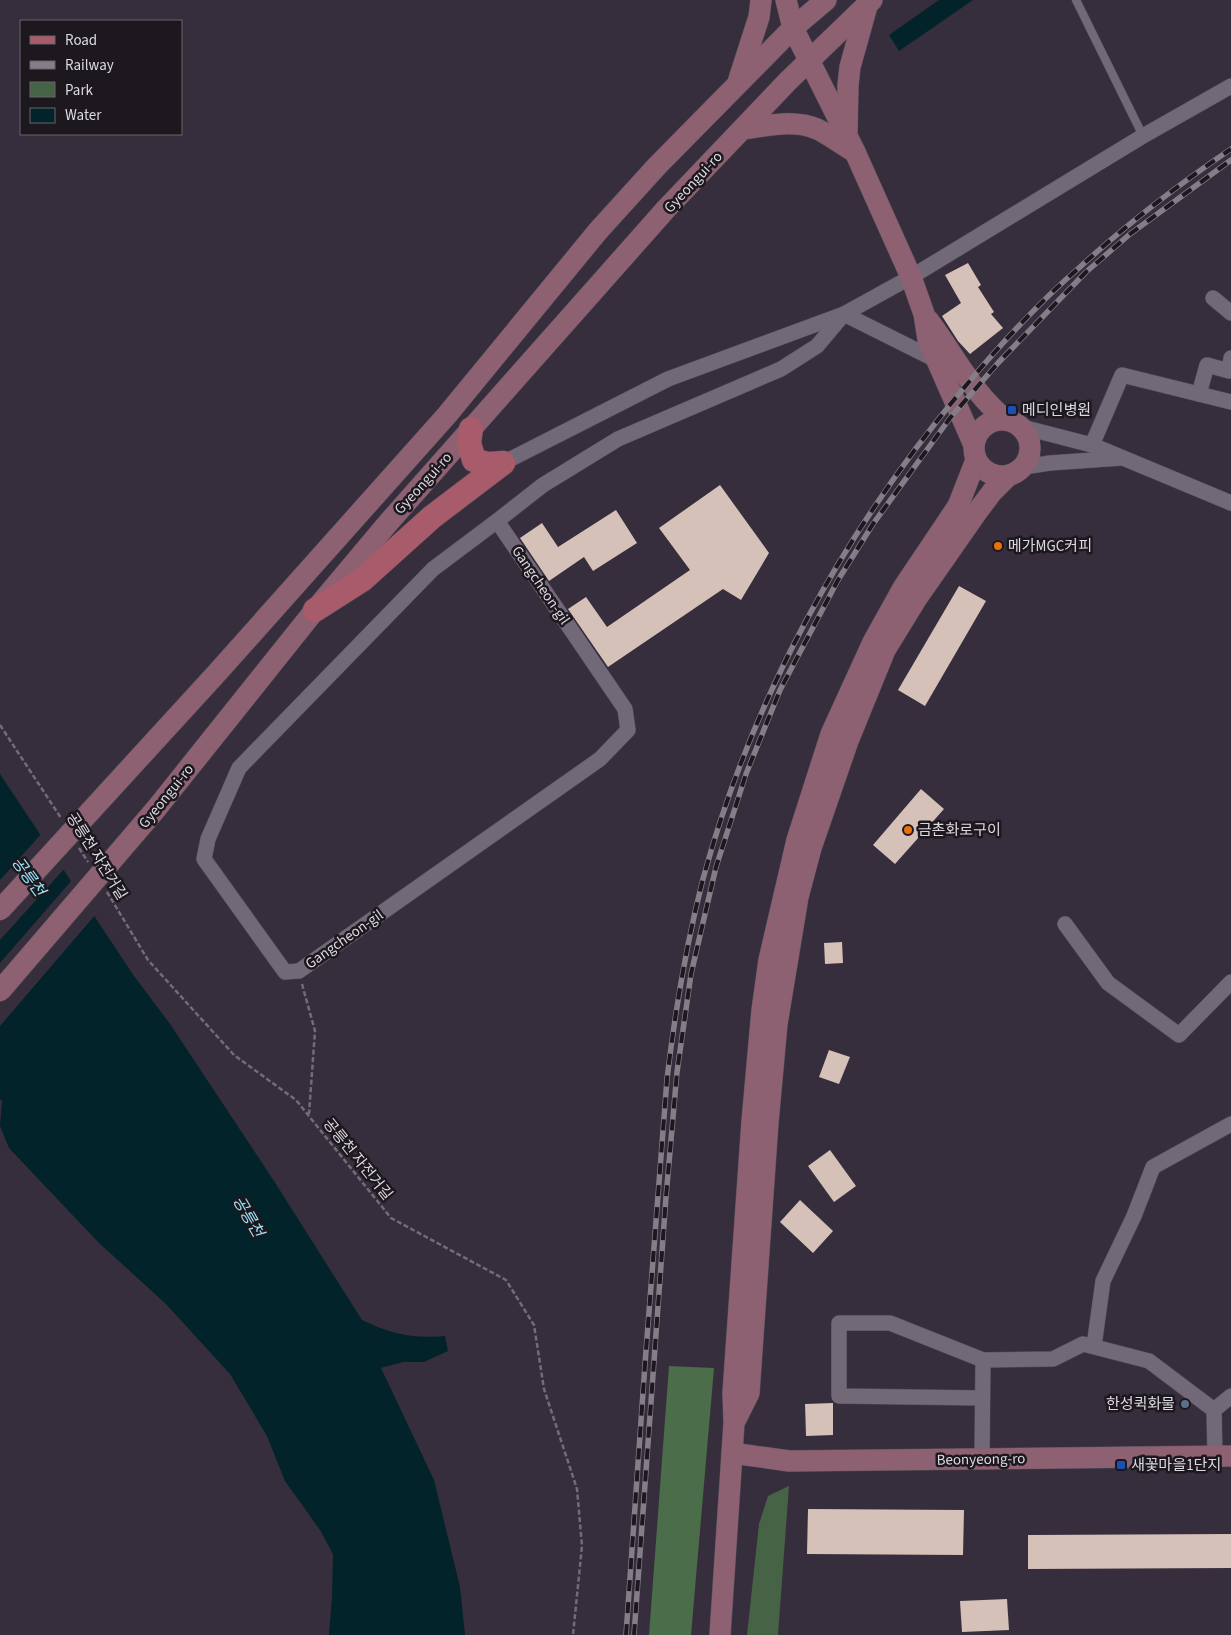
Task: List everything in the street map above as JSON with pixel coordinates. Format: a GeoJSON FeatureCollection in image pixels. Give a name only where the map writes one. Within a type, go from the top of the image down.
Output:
{"type":"FeatureCollection","features":[{"type":"Feature","properties":{"kind":"main road"},"geometry":{"type":"LineString","coordinates":[[471,429],[469,443],[474,460],[487,464],[503,463]]}},
{"type":"Feature","properties":{"kind":"main road"},"geometry":{"type":"LineString","coordinates":[[315,610],[362,580],[432,517],[503,463]]}},
{"type":"Feature","properties":{"kind":"street"},"geometry":{"type":"LineString","coordinates":[[738,84],[759,17],[761,0]]}},
{"type":"Feature","properties":{"kind":"street"},"geometry":{"type":"LineString","coordinates":[[786,0],[793,28],[851,145],[911,277],[924,314],[928,340],[975,452],[986,472],[1000,477],[1050,463],[1126,458]]}},
{"type":"Feature","properties":{"kind":"street","name":"Gyeongui-ro"},"geometry":{"type":"LineString","coordinates":[[0,910],[216,674],[447,416],[598,231],[657,166],[793,28],[826,0]]}},
{"type":"Feature","properties":{"kind":"street"},"geometry":{"type":"LineString","coordinates":[[851,145],[848,85],[850,67],[870,2]]}},
{"type":"Feature","properties":{"kind":"street","name":"Gyeongui-ro"},"geometry":{"type":"LineString","coordinates":[[0,991],[156,809],[315,610],[388,523],[666,210],[788,81],[870,2]]}},
{"type":"Feature","properties":{"kind":"street"},"geometry":{"type":"LineString","coordinates":[[503,463],[668,379],[844,314],[911,277],[1143,136],[1231,86]]}},
{"type":"Feature","properties":{"kind":"street"},"geometry":{"type":"LineString","coordinates":[[742,129],[789,123],[817,130],[851,145]]}},
{"type":"Feature","properties":{"kind":"street"},"geometry":{"type":"LineString","coordinates":[[1213,298],[1231,313]]}},
{"type":"Feature","properties":{"kind":"street"},"geometry":{"type":"LineString","coordinates":[[844,314],[936,360]]}},
{"type":"Feature","properties":{"kind":"street","name":"Gangcheon-gil"},"geometry":{"type":"LineString","coordinates":[[497,521],[626,708],[628,730],[600,760],[299,971],[286,972],[204,859],[208,839],[239,768],[433,569],[543,485],[618,439],[781,369],[817,346],[844,314]]}},
{"type":"Feature","properties":{"kind":"street"},"geometry":{"type":"LineString","coordinates":[[734,1424],[749,1393],[777,1024],[798,897],[811,848],[848,741],[885,650],[917,598],[977,512],[992,492],[1029,460],[1031,451],[1031,442],[1027,434],[991,408],[977,393],[924,314]]}},
{"type":"Feature","properties":{"kind":"street"},"geometry":{"type":"LineString","coordinates":[[1198,394],[1207,365],[1229,371],[1231,358]]}},
{"type":"Feature","properties":{"kind":"street"},"geometry":{"type":"LineString","coordinates":[[1092,445],[1122,375],[1231,402]]}},
{"type":"Feature","properties":{"kind":"street"},"geometry":{"type":"LineString","coordinates":[[720,1635],[734,1424],[733,1393],[752,1122],[762,1010],[769,960],[797,840],[831,734],[873,642],[902,588],[958,506],[975,452],[976,436],[988,423],[997,420],[1014,423],[1092,445],[1231,503]]}},
{"type":"Feature","properties":{"kind":"street"},"geometry":{"type":"LineString","coordinates":[[1065,924],[1108,983],[1179,1035],[1231,982]]}},
{"type":"Feature","properties":{"kind":"street"},"geometry":{"type":"LineString","coordinates":[[1094,1346],[1103,1281],[1134,1216],[1153,1167],[1231,1124]]}},
{"type":"Feature","properties":{"kind":"street"},"geometry":{"type":"LineString","coordinates":[[982,1398],[839,1396],[839,1324],[890,1324],[983,1360],[1053,1359],[1083,1344],[1149,1361],[1214,1410],[1223,1456]]}},
{"type":"Feature","properties":{"kind":"street"},"geometry":{"type":"LineString","coordinates":[[982,1458],[983,1360]]}},
{"type":"Feature","properties":{"kind":"street"},"geometry":{"type":"LineString","coordinates":[[1214,1410],[1231,1396]]}},
{"type":"Feature","properties":{"kind":"street","name":"Beonyeong-ro"},"geometry":{"type":"LineString","coordinates":[[732,1454],[789,1461],[1223,1456]]}},
{"type":"Feature","properties":{"kind":"lane"},"geometry":{"type":"LineString","coordinates":[[1076,0],[1143,136]]}},
{"type":"Feature","properties":{"kind":"path","name":"공릉천 자전거길"},"geometry":{"type":"LineString","coordinates":[[0,725],[61,818]]}},
{"type":"Feature","properties":{"kind":"path","name":"공릉천 자전거길"},"geometry":{"type":"LineString","coordinates":[[76,843],[92,868]]}},
{"type":"Feature","properties":{"kind":"path","name":"공릉천 자전거길"},"geometry":{"type":"LineString","coordinates":[[102,885],[148,960],[234,1055],[296,1100],[390,1218],[506,1280],[534,1325],[544,1389],[577,1489],[582,1546],[573,1635]]}},
{"type":"Feature","properties":{"kind":"path"},"geometry":{"type":"LineString","coordinates":[[299,971],[315,1031],[308,1116]]}},
{"type":"Feature","properties":{"kind":"green space"},"geometry":{"type":"Polygon","coordinates":[[[669,1366],[714,1368],[691,1635],[649,1635],[669,1366]]]}},
{"type":"Feature","properties":{"kind":"green space"},"geometry":{"type":"Polygon","coordinates":[[[789,1486],[778,1635],[747,1635],[759,1524],[768,1496],[789,1486]]]}},
{"type":"Feature","properties":{"kind":"water"},"geometry":{"type":"Polygon","coordinates":[[[939,0],[973,0],[899,51],[889,35],[939,0]]]}},
{"type":"Feature","properties":{"kind":"water","name":"공릉천"},"geometry":{"type":"Polygon","coordinates":[[[0,774],[134,976],[170,1024],[274,1181],[362,1320],[383,1329],[412,1336],[445,1336],[448,1351],[424,1362],[403,1362],[381,1368],[434,1480],[460,1587],[465,1635],[329,1635],[333,1554],[320,1530],[285,1481],[267,1436],[230,1374],[166,1304],[98,1242],[9,1148],[0,1126],[2,1101],[0,1099],[0,774]]]}},
{"type":"Feature","properties":{"kind":"pier"},"geometry":{"type":"Polygon","coordinates":[[[42,833],[65,868],[0,940],[0,880],[42,833]]]}},
{"type":"Feature","properties":{"kind":"pier"},"geometry":{"type":"Polygon","coordinates":[[[73,879],[96,914],[0,1026],[0,963],[73,879]]]}},
{"type":"Feature","properties":{"kind":"building"},"geometry":{"type":"Polygon","coordinates":[[[968,263],[981,285],[978,287],[994,312],[991,314],[1003,328],[970,354],[958,341],[942,316],[961,303],[945,275],[968,263]]]}},
{"type":"Feature","properties":{"kind":"building"},"geometry":{"type":"Polygon","coordinates":[[[720,485],[769,553],[741,600],[723,589],[608,667],[568,609],[586,597],[607,627],[690,570],[659,528],[720,485]]]}},
{"type":"Feature","properties":{"kind":"building"},"geometry":{"type":"Polygon","coordinates":[[[616,510],[637,543],[593,571],[584,557],[549,581],[520,538],[542,523],[558,547],[616,510]]]}},
{"type":"Feature","properties":{"kind":"building"},"geometry":{"type":"Polygon","coordinates":[[[959,586],[986,601],[925,706],[898,690],[959,586]]]}},
{"type":"Feature","properties":{"kind":"building"},"geometry":{"type":"Polygon","coordinates":[[[921,789],[944,809],[895,864],[873,845],[921,789]]]}},
{"type":"Feature","properties":{"kind":"building"},"geometry":{"type":"Polygon","coordinates":[[[842,942],[843,963],[825,964],[824,943],[842,942]]]}},
{"type":"Feature","properties":{"kind":"building"},"geometry":{"type":"Polygon","coordinates":[[[829,1050],[850,1057],[839,1084],[819,1077],[829,1050]]]}},
{"type":"Feature","properties":{"kind":"building"},"geometry":{"type":"Polygon","coordinates":[[[830,1150],[856,1186],[834,1202],[808,1166],[830,1150]]]}},
{"type":"Feature","properties":{"kind":"building"},"geometry":{"type":"Polygon","coordinates":[[[800,1200],[833,1231],[813,1253],[780,1222],[800,1200]]]}},
{"type":"Feature","properties":{"kind":"building"},"geometry":{"type":"Polygon","coordinates":[[[833,1403],[833,1435],[806,1436],[805,1404],[833,1403]]]}},
{"type":"Feature","properties":{"kind":"building"},"geometry":{"type":"Polygon","coordinates":[[[808,1509],[964,1510],[963,1555],[807,1554],[808,1509]]]}},
{"type":"Feature","properties":{"kind":"building"},"geometry":{"type":"Polygon","coordinates":[[[1231,1534],[1231,1568],[1028,1569],[1028,1535],[1231,1534]]]}},
{"type":"Feature","properties":{"kind":"building"},"geometry":{"type":"Polygon","coordinates":[[[1007,1599],[1009,1630],[962,1632],[960,1601],[1007,1599]]]}},
{"type":"Feature","properties":{"kind":"railway"},"geometry":{"type":"LineString","coordinates":[[626,1635],[645,1364],[670,1054],[686,954],[703,879],[723,812],[747,747],[775,683],[806,620],[841,559],[919,444],[963,389],[990,357],[1064,281],[1153,205],[1231,149]]}},
{"type":"Feature","properties":{"kind":"railway"},"geometry":{"type":"LineString","coordinates":[[634,1635],[677,1072],[691,974],[716,867],[746,774],[780,690],[838,580],[873,524],[950,418],[998,363],[1086,272],[1130,234],[1231,160]]}},
{"type":"Feature","properties":{"kind":"place","name":"메디인병원"},"geometry":{"type":"Point","coordinates":[1012,410]}},
{"type":"Feature","properties":{"kind":"place","name":"메가MGC커피"},"geometry":{"type":"Point","coordinates":[998,546]}},
{"type":"Feature","properties":{"kind":"place","name":"금촌화로구이"},"geometry":{"type":"Point","coordinates":[908,830]}},
{"type":"Feature","properties":{"kind":"place","name":"한성퀵화물"},"geometry":{"type":"Point","coordinates":[1185,1404]}},
{"type":"Feature","properties":{"kind":"place","name":"새꽃마을1단지"},"geometry":{"type":"Point","coordinates":[1121,1465]}}]}
